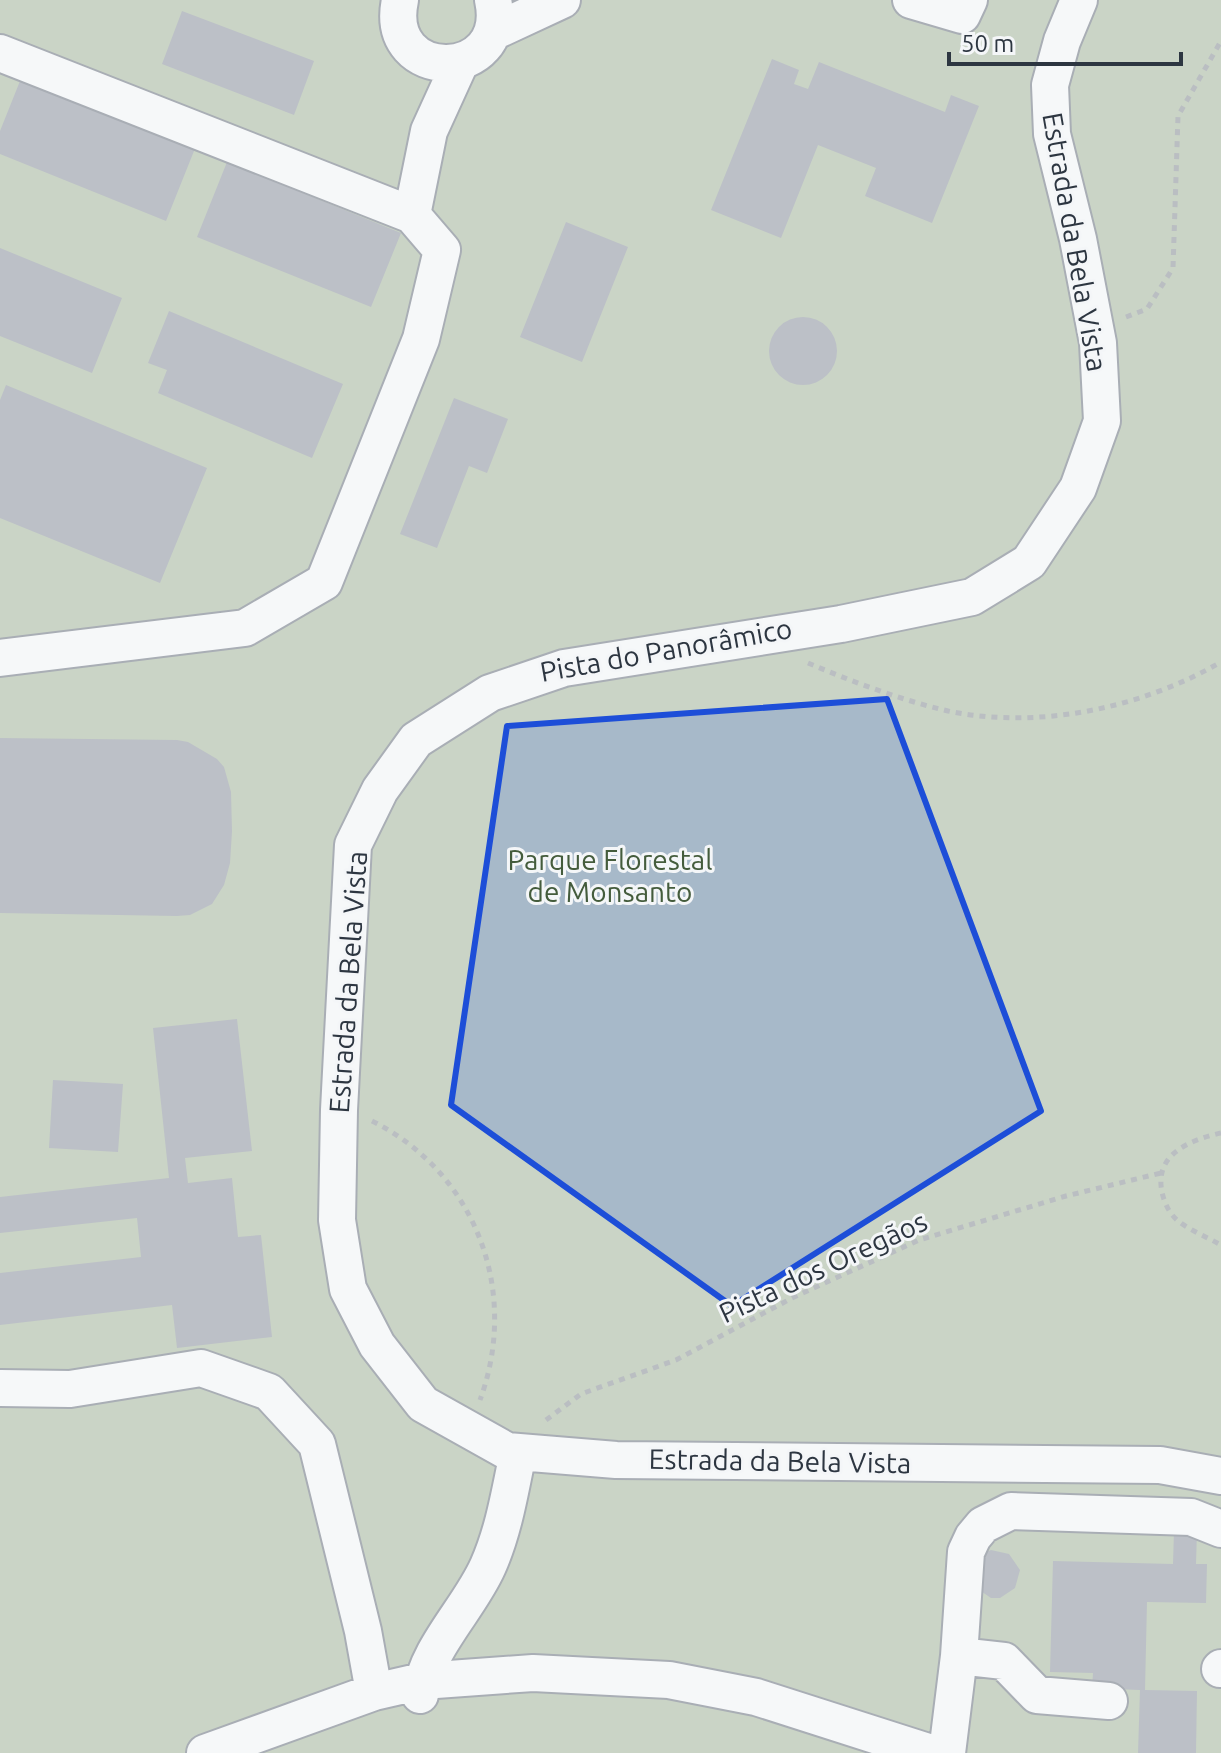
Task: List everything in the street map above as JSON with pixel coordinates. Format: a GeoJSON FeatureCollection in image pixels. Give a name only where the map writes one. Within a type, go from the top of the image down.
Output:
{"type":"FeatureCollection","features":[{"type":"Feature","properties":{"kind":"street"},"geometry":{"type":"LineString","coordinates":[[400,0],[400,31],[407,44],[417,55],[445,64],[460,63],[480,51],[493,16],[562,0]]}},
{"type":"Feature","properties":{"kind":"street"},"geometry":{"type":"LineString","coordinates":[[911,0],[962,15],[969,0]]}},
{"type":"Feature","properties":{"kind":"street","name":"Estrada da Bela Vista"},"geometry":{"type":"LineString","coordinates":[[1079,0],[1062,41],[1050,85],[1052,134],[1078,239],[1098,343],[1102,421],[1078,488],[1029,562],[972,597],[841,624],[564,668],[490,693],[416,740],[380,790],[353,845],[339,1110],[337,1220],[348,1289],[377,1345],[423,1404],[492,1445],[518,1453],[616,1460],[1160,1465],[1221,1476]]}},
{"type":"Feature","properties":{"kind":"street"},"geometry":{"type":"LineString","coordinates":[[0,53],[412,215],[442,250],[425,324],[410,368],[324,582],[245,628],[0,658]]}},
{"type":"Feature","properties":{"kind":"street"},"geometry":{"type":"LineString","coordinates":[[412,215],[429,131],[460,63]]}},
{"type":"Feature","properties":{"kind":"street"},"geometry":{"type":"LineString","coordinates":[[0,1388],[70,1389],[201,1368],[269,1392],[317,1444],[363,1631],[374,1692]]}},
{"type":"Feature","properties":{"kind":"street"},"geometry":{"type":"LineString","coordinates":[[421,1688],[447,1634],[488,1567],[501,1534],[518,1453]]}},
{"type":"Feature","properties":{"kind":"street"},"geometry":{"type":"LineString","coordinates":[[947,1753],[959,1656],[966,1552],[983,1525],[1011,1511],[1191,1517],[1221,1529]]}},
{"type":"Feature","properties":{"kind":"street"},"geometry":{"type":"LineString","coordinates":[[959,1656],[1004,1661],[1037,1695],[1109,1701]]}},
{"type":"Feature","properties":{"kind":"street"},"geometry":{"type":"LineString","coordinates":[[205,1753],[374,1692],[533,1673],[669,1680],[756,1697],[931,1753]]}},
{"type":"Feature","properties":{"kind":"path"},"geometry":{"type":"LineString","coordinates":[[1123,318],[1147,309],[1173,268],[1178,116],[1221,41]]}},
{"type":"Feature","properties":{"kind":"path"},"geometry":{"type":"LineString","coordinates":[[801,660],[848,679],[948,711],[1007,717],[1066,715],[1150,695],[1221,662]]}},
{"type":"Feature","properties":{"kind":"path"},"geometry":{"type":"LineString","coordinates":[[367,1118],[394,1132],[430,1161],[459,1197],[481,1238],[493,1282],[496,1328],[490,1374],[479,1403]]}},
{"type":"Feature","properties":{"kind":"path"},"geometry":{"type":"LineString","coordinates":[[1221,1133],[1178,1148],[1168,1157],[1161,1173],[1163,1197],[1174,1218],[1221,1245]]}},
{"type":"Feature","properties":{"kind":"path","name":"Pista dos Oregãos"},"geometry":{"type":"LineString","coordinates":[[545,1421],[581,1394],[676,1360],[792,1298],[919,1240],[1066,1196],[1161,1173]]}},
{"type":"Feature","properties":{"kind":"highlighted area"},"geometry":{"type":"Polygon","coordinates":[[[887,699],[1041,1111],[732,1306],[451,1105],[507,726],[887,699]]]}},
{"type":"Feature","properties":{"kind":"green space","name":"Parque Florestal de Monsanto"},"geometry":{"type":"Polygon","coordinates":[[[0,0],[1221,0],[1221,1753],[0,1753],[0,0]]]}},
{"type":"Feature","properties":{"kind":"building"},"geometry":{"type":"Polygon","coordinates":[[[182,11],[314,61],[294,115],[162,64],[182,11]]]}},
{"type":"Feature","properties":{"kind":"building"},"geometry":{"type":"Polygon","coordinates":[[[772,59],[799,70],[794,84],[808,89],[819,62],[945,112],[951,95],[979,106],[932,223],[865,196],[876,168],[818,145],[781,238],[711,210],[772,59]]]}},
{"type":"Feature","properties":{"kind":"building"},"geometry":{"type":"Polygon","coordinates":[[[22,76],[196,146],[166,221],[0,154],[0,131],[22,76]]]}},
{"type":"Feature","properties":{"kind":"building"},"geometry":{"type":"Polygon","coordinates":[[[227,162],[401,233],[371,307],[197,237],[227,162]]]}},
{"type":"Feature","properties":{"kind":"building"},"geometry":{"type":"Polygon","coordinates":[[[566,222],[628,247],[582,362],[520,337],[566,222]]]}},
{"type":"Feature","properties":{"kind":"building"},"geometry":{"type":"Polygon","coordinates":[[[0,248],[122,298],[92,373],[0,336],[0,248]]]}},
{"type":"Feature","properties":{"kind":"building"},"geometry":{"type":"Polygon","coordinates":[[[169,311],[343,384],[312,458],[158,393],[167,370],[148,363],[169,311]]]}},
{"type":"Feature","properties":{"kind":"building"},"geometry":{"type":"Polygon","coordinates":[[[810,317],[831,332],[837,351],[835,364],[827,375],[810,385],[796,385],[779,375],[771,364],[769,344],[779,327],[790,319],[810,317]]]}},
{"type":"Feature","properties":{"kind":"building"},"geometry":{"type":"Polygon","coordinates":[[[6,385],[207,468],[160,583],[0,518],[0,400],[6,385]]]}},
{"type":"Feature","properties":{"kind":"building"},"geometry":{"type":"Polygon","coordinates":[[[454,398],[508,419],[487,473],[469,466],[437,548],[400,534],[454,398]]]}},
{"type":"Feature","properties":{"kind":"building"},"geometry":{"type":"Polygon","coordinates":[[[0,738],[177,740],[188,742],[217,759],[224,767],[231,792],[232,831],[230,863],[224,885],[212,904],[190,915],[177,916],[0,913],[0,738]]]}},
{"type":"Feature","properties":{"kind":"building"},"geometry":{"type":"Polygon","coordinates":[[[237,1019],[252,1151],[185,1158],[188,1183],[232,1178],[238,1237],[261,1235],[272,1337],[177,1348],[172,1305],[0,1325],[0,1273],[141,1257],[137,1218],[0,1233],[0,1197],[169,1178],[153,1028],[237,1019]]]}},
{"type":"Feature","properties":{"kind":"building"},"geometry":{"type":"Polygon","coordinates":[[[53,1080],[123,1084],[118,1152],[49,1148],[53,1080]]]}},
{"type":"Feature","properties":{"kind":"building"},"geometry":{"type":"Polygon","coordinates":[[[1174,1531],[1197,1531],[1196,1564],[1207,1564],[1206,1603],[1147,1602],[1145,1690],[1197,1691],[1196,1753],[1138,1753],[1140,1690],[1092,1688],[1093,1673],[1050,1672],[1053,1561],[1173,1564],[1174,1531]]]}},
{"type":"Feature","properties":{"kind":"building"},"geometry":{"type":"Polygon","coordinates":[[[991,1550],[1009,1554],[1020,1570],[1015,1588],[1000,1598],[991,1598],[975,1587],[982,1554],[991,1550]]]}}]}
